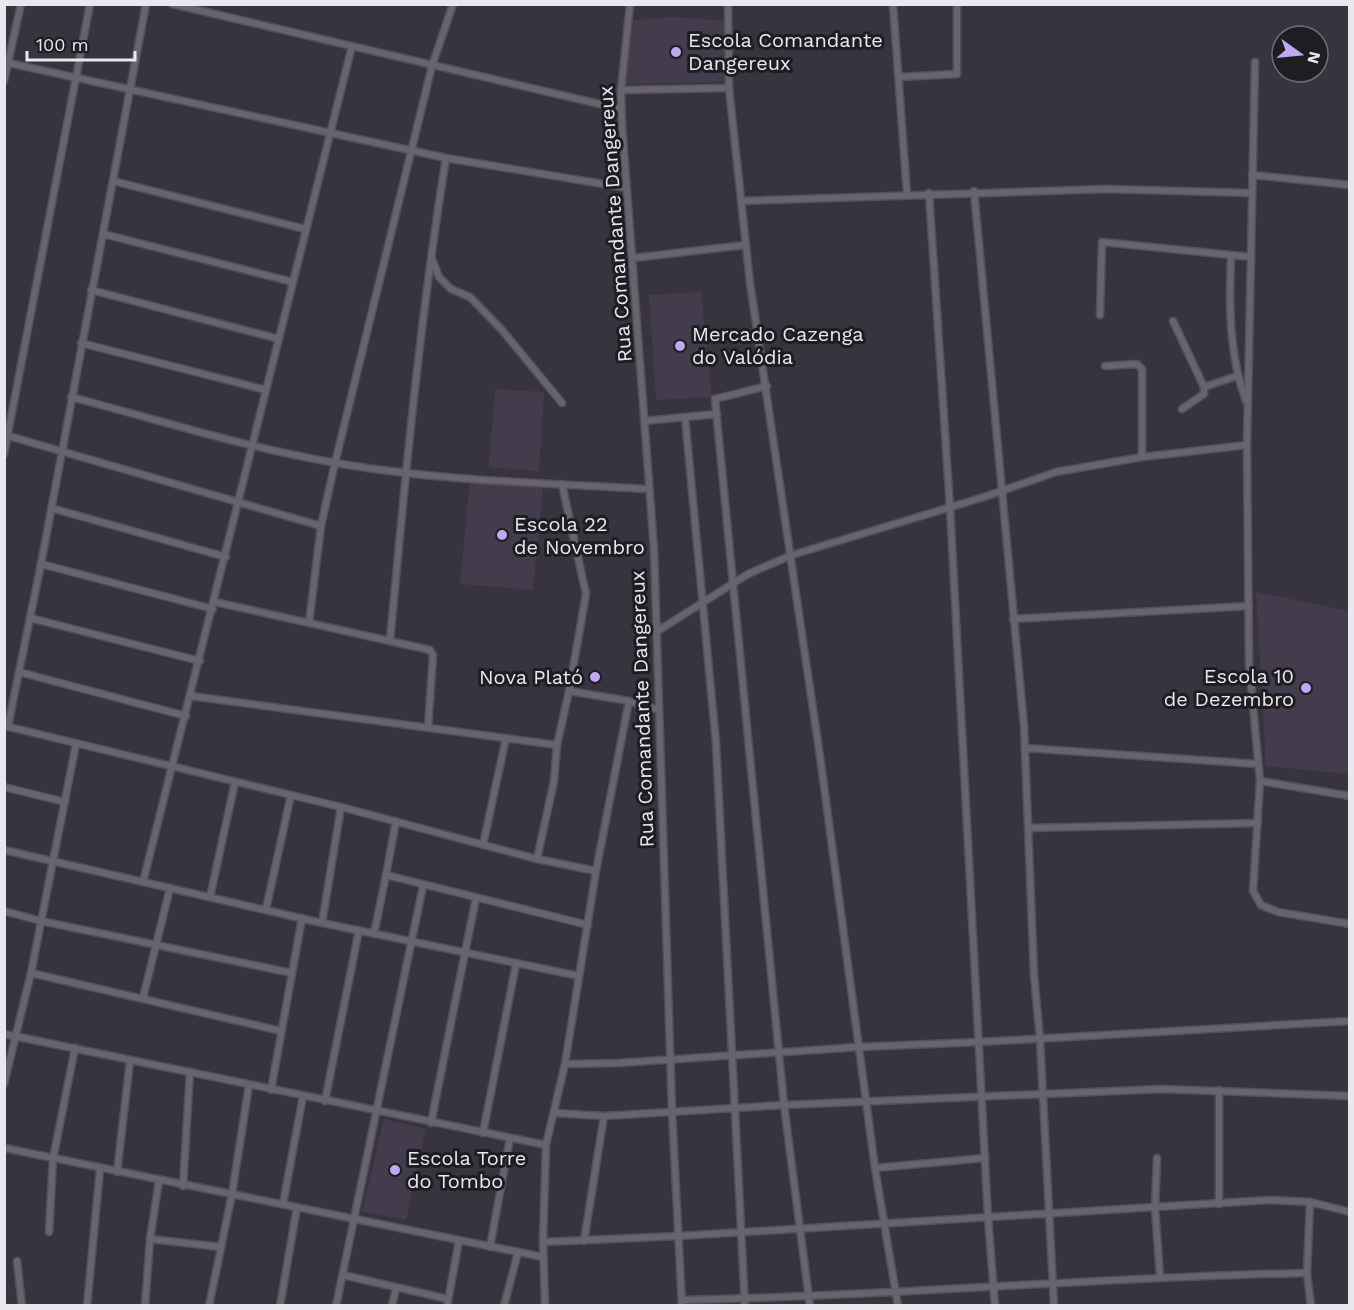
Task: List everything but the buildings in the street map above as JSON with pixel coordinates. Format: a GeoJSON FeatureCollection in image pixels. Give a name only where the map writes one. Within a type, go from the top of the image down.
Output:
{"type":"FeatureCollection","features":[{"type":"Feature","properties":{"kind":"street"},"geometry":{"type":"LineString","coordinates":[[4,81],[6,62],[21,4]]}},
{"type":"Feature","properties":{"kind":"street"},"geometry":{"type":"LineString","coordinates":[[4,454],[90,4]]}},
{"type":"Feature","properties":{"kind":"street"},"geometry":{"type":"LineString","coordinates":[[146,4],[41,564],[6,726],[341,807],[537,859],[596,871]]}},
{"type":"Feature","properties":{"kind":"street"},"geometry":{"type":"LineString","coordinates":[[172,4],[621,109]]}},
{"type":"Feature","properties":{"kind":"street"},"geometry":{"type":"LineString","coordinates":[[309,623],[321,526],[335,463],[432,66],[453,4]]}},
{"type":"Feature","properties":{"kind":"street","name":"Rua Comandante Dangereux"},"geometry":{"type":"LineString","coordinates":[[630,4],[621,109],[649,489],[659,710],[672,1111],[682,1303]]}},
{"type":"Feature","properties":{"kind":"street"},"geometry":{"type":"LineString","coordinates":[[728,4],[729,88],[745,245],[792,555],[875,1168],[898,1305]]}},
{"type":"Feature","properties":{"kind":"street"},"geometry":{"type":"LineString","coordinates":[[893,4],[907,194]]}},
{"type":"Feature","properties":{"kind":"street"},"geometry":{"type":"LineString","coordinates":[[899,77],[957,74],[957,4]]}},
{"type":"Feature","properties":{"kind":"street"},"geometry":{"type":"LineString","coordinates":[[143,882],[214,606],[305,229],[352,46]]}},
{"type":"Feature","properties":{"kind":"street"},"geometry":{"type":"LineString","coordinates":[[6,62],[446,158],[627,189]]}},
{"type":"Feature","properties":{"kind":"street"},"geometry":{"type":"LineString","coordinates":[[1255,62],[1247,445],[1249,662],[1260,781],[1253,891],[1261,905],[1278,912],[1350,924]]}},
{"type":"Feature","properties":{"kind":"street"},"geometry":{"type":"LineString","coordinates":[[621,90],[729,88]]}},
{"type":"Feature","properties":{"kind":"street"},"geometry":{"type":"LineString","coordinates":[[390,641],[405,473],[431,258],[446,158]]}},
{"type":"Feature","properties":{"kind":"street"},"geometry":{"type":"LineString","coordinates":[[1252,175],[1350,185]]}},
{"type":"Feature","properties":{"kind":"street"},"geometry":{"type":"LineString","coordinates":[[113,181],[305,229]]}},
{"type":"Feature","properties":{"kind":"street"},"geometry":{"type":"LineString","coordinates":[[742,201],[974,191],[1106,189],[1252,193]]}},
{"type":"Feature","properties":{"kind":"street"},"geometry":{"type":"LineString","coordinates":[[974,191],[1025,748],[1034,975],[1040,1039],[1054,1305]]}},
{"type":"Feature","properties":{"kind":"street"},"geometry":{"type":"LineString","coordinates":[[929,193],[950,507],[988,1217],[995,1305]]}},
{"type":"Feature","properties":{"kind":"street"},"geometry":{"type":"LineString","coordinates":[[103,234],[292,282]]}},
{"type":"Feature","properties":{"kind":"street"},"geometry":{"type":"LineString","coordinates":[[1100,315],[1102,242],[1231,257],[1251,257]]}},
{"type":"Feature","properties":{"kind":"street"},"geometry":{"type":"LineString","coordinates":[[633,258],[745,245]]}},
{"type":"Feature","properties":{"kind":"street"},"geometry":{"type":"LineString","coordinates":[[1231,257],[1229,299],[1237,376],[1248,406]]}},
{"type":"Feature","properties":{"kind":"street"},"geometry":{"type":"LineString","coordinates":[[431,258],[439,277],[451,289],[470,297],[502,330],[562,403]]}},
{"type":"Feature","properties":{"kind":"street"},"geometry":{"type":"LineString","coordinates":[[91,290],[279,339]]}},
{"type":"Feature","properties":{"kind":"street"},"geometry":{"type":"LineString","coordinates":[[1173,321],[1204,387],[1204,394],[1182,410]]}},
{"type":"Feature","properties":{"kind":"street"},"geometry":{"type":"LineString","coordinates":[[81,343],[266,390]]}},
{"type":"Feature","properties":{"kind":"street"},"geometry":{"type":"LineString","coordinates":[[1105,366],[1137,364],[1142,369],[1142,457]]}},
{"type":"Feature","properties":{"kind":"street"},"geometry":{"type":"LineString","coordinates":[[1204,387],[1237,376]]}},
{"type":"Feature","properties":{"kind":"street"},"geometry":{"type":"LineString","coordinates":[[767,386],[716,397],[732,585],[784,1105],[810,1305]]}},
{"type":"Feature","properties":{"kind":"street"},"geometry":{"type":"LineString","coordinates":[[71,397],[253,445],[335,463],[405,473],[649,489]]}},
{"type":"Feature","properties":{"kind":"street"},"geometry":{"type":"LineString","coordinates":[[644,421],[717,414]]}},
{"type":"Feature","properties":{"kind":"street"},"geometry":{"type":"LineString","coordinates":[[685,417],[716,743],[730,1055],[745,1302]]}},
{"type":"Feature","properties":{"kind":"street"},"geometry":{"type":"LineString","coordinates":[[6,435],[321,526]]}},
{"type":"Feature","properties":{"kind":"street"},"geometry":{"type":"LineString","coordinates":[[656,632],[765,565],[792,555],[984,497],[1001,489],[1056,472],[1142,457],[1247,445]]}},
{"type":"Feature","properties":{"kind":"street"},"geometry":{"type":"LineString","coordinates":[[537,859],[554,782],[556,745],[569,691],[586,594],[562,484]]}},
{"type":"Feature","properties":{"kind":"street"},"geometry":{"type":"LineString","coordinates":[[51,508],[226,557]]}},
{"type":"Feature","properties":{"kind":"street"},"geometry":{"type":"LineString","coordinates":[[41,564],[214,606],[426,648],[433,655],[428,728]]}},
{"type":"Feature","properties":{"kind":"street"},"geometry":{"type":"LineString","coordinates":[[1013,619],[1249,606]]}},
{"type":"Feature","properties":{"kind":"street"},"geometry":{"type":"LineString","coordinates":[[30,618],[200,661]]}},
{"type":"Feature","properties":{"kind":"street"},"geometry":{"type":"LineString","coordinates":[[19,672],[186,716]]}},
{"type":"Feature","properties":{"kind":"street"},"geometry":{"type":"LineString","coordinates":[[569,691],[629,701],[659,710]]}},
{"type":"Feature","properties":{"kind":"street"},"geometry":{"type":"LineString","coordinates":[[191,696],[556,745]]}},
{"type":"Feature","properties":{"kind":"street"},"geometry":{"type":"LineString","coordinates":[[546,1305],[543,1242],[546,1145],[565,1064],[596,871],[629,701]]}},
{"type":"Feature","properties":{"kind":"street"},"geometry":{"type":"LineString","coordinates":[[483,845],[506,738]]}},
{"type":"Feature","properties":{"kind":"street"},"geometry":{"type":"LineString","coordinates":[[4,1084],[31,973],[76,744]]}},
{"type":"Feature","properties":{"kind":"street"},"geometry":{"type":"LineString","coordinates":[[1025,748],[1258,764]]}},
{"type":"Feature","properties":{"kind":"street"},"geometry":{"type":"LineString","coordinates":[[1260,781],[1350,796]]}},
{"type":"Feature","properties":{"kind":"street"},"geometry":{"type":"LineString","coordinates":[[210,897],[235,782]]}},
{"type":"Feature","properties":{"kind":"street"},"geometry":{"type":"LineString","coordinates":[[4,787],[65,802]]}},
{"type":"Feature","properties":{"kind":"street"},"geometry":{"type":"LineString","coordinates":[[266,909],[291,795]]}},
{"type":"Feature","properties":{"kind":"street"},"geometry":{"type":"LineString","coordinates":[[322,923],[341,807]]}},
{"type":"Feature","properties":{"kind":"street"},"geometry":{"type":"LineString","coordinates":[[374,933],[396,821]]}},
{"type":"Feature","properties":{"kind":"street"},"geometry":{"type":"LineString","coordinates":[[1028,828],[1258,823]]}},
{"type":"Feature","properties":{"kind":"street"},"geometry":{"type":"LineString","coordinates":[[4,850],[322,923],[579,976]]}},
{"type":"Feature","properties":{"kind":"street"},"geometry":{"type":"LineString","coordinates":[[387,875],[423,886],[588,925]]}},
{"type":"Feature","properties":{"kind":"street"},"geometry":{"type":"LineString","coordinates":[[336,1305],[423,886]]}},
{"type":"Feature","properties":{"kind":"street"},"geometry":{"type":"LineString","coordinates":[[143,998],[170,888]]}},
{"type":"Feature","properties":{"kind":"street"},"geometry":{"type":"LineString","coordinates":[[431,1123],[476,898]]}},
{"type":"Feature","properties":{"kind":"street"},"geometry":{"type":"LineString","coordinates":[[4,911],[41,921],[292,973]]}},
{"type":"Feature","properties":{"kind":"street"},"geometry":{"type":"LineString","coordinates":[[271,1090],[302,918]]}},
{"type":"Feature","properties":{"kind":"street"},"geometry":{"type":"LineString","coordinates":[[325,1101],[359,930]]}},
{"type":"Feature","properties":{"kind":"street"},"geometry":{"type":"LineString","coordinates":[[483,1133],[516,964]]}},
{"type":"Feature","properties":{"kind":"street"},"geometry":{"type":"LineString","coordinates":[[31,973],[281,1031]]}},
{"type":"Feature","properties":{"kind":"street"},"geometry":{"type":"LineString","coordinates":[[565,1064],[1350,1021]]}},
{"type":"Feature","properties":{"kind":"street"},"geometry":{"type":"LineString","coordinates":[[4,1034],[375,1112],[546,1145]]}},
{"type":"Feature","properties":{"kind":"street"},"geometry":{"type":"LineString","coordinates":[[49,1232],[53,1158],[75,1048]]}},
{"type":"Feature","properties":{"kind":"street"},"geometry":{"type":"LineString","coordinates":[[117,1172],[130,1061]]}},
{"type":"Feature","properties":{"kind":"street"},"geometry":{"type":"LineString","coordinates":[[183,1186],[190,1072]]}},
{"type":"Feature","properties":{"kind":"street"},"geometry":{"type":"LineString","coordinates":[[209,1305],[232,1194],[249,1085]]}},
{"type":"Feature","properties":{"kind":"street"},"geometry":{"type":"LineString","coordinates":[[555,1113],[604,1116],[784,1105],[1162,1089],[1350,1096]]}},
{"type":"Feature","properties":{"kind":"street"},"geometry":{"type":"LineString","coordinates":[[1219,1090],[1219,1204]]}},
{"type":"Feature","properties":{"kind":"street"},"geometry":{"type":"LineString","coordinates":[[283,1204],[303,1096]]}},
{"type":"Feature","properties":{"kind":"street"},"geometry":{"type":"LineString","coordinates":[[584,1241],[604,1116]]}},
{"type":"Feature","properties":{"kind":"street"},"geometry":{"type":"LineString","coordinates":[[490,1247],[510,1138]]}},
{"type":"Feature","properties":{"kind":"street"},"geometry":{"type":"LineString","coordinates":[[4,1148],[543,1257]]}},
{"type":"Feature","properties":{"kind":"street"},"geometry":{"type":"LineString","coordinates":[[875,1168],[985,1158]]}},
{"type":"Feature","properties":{"kind":"street"},"geometry":{"type":"LineString","coordinates":[[1157,1158],[1155,1208],[1160,1276]]}},
{"type":"Feature","properties":{"kind":"street"},"geometry":{"type":"LineString","coordinates":[[87,1305],[100,1169]]}},
{"type":"Feature","properties":{"kind":"street"},"geometry":{"type":"LineString","coordinates":[[145,1305],[150,1239],[159,1180]]}},
{"type":"Feature","properties":{"kind":"street"},"geometry":{"type":"LineString","coordinates":[[543,1242],[800,1229],[1269,1200],[1310,1202],[1350,1212]]}},
{"type":"Feature","properties":{"kind":"street"},"geometry":{"type":"LineString","coordinates":[[1310,1202],[1308,1272],[1311,1305]]}},
{"type":"Feature","properties":{"kind":"street"},"geometry":{"type":"LineString","coordinates":[[280,1305],[297,1207]]}},
{"type":"Feature","properties":{"kind":"street"},"geometry":{"type":"LineString","coordinates":[[150,1239],[221,1247]]}},
{"type":"Feature","properties":{"kind":"street"},"geometry":{"type":"LineString","coordinates":[[343,1275],[448,1302],[459,1241]]}},
{"type":"Feature","properties":{"kind":"street"},"geometry":{"type":"LineString","coordinates":[[504,1305],[518,1252]]}},
{"type":"Feature","properties":{"kind":"street"},"geometry":{"type":"LineString","coordinates":[[17,1261],[22,1305]]}},
{"type":"Feature","properties":{"kind":"street"},"geometry":{"type":"LineString","coordinates":[[682,1303],[745,1302],[1160,1276],[1308,1272]]}},
{"type":"Feature","properties":{"kind":"street"},"geometry":{"type":"LineString","coordinates":[[392,1305],[396,1288]]}},
{"type":"Feature","properties":{"kind":"shaded area","name":"Escola Comandante Dangereux"},"geometry":{"type":"Polygon","coordinates":[[[673,17],[728,21],[729,82],[622,84],[626,21],[673,17]]]}},
{"type":"Feature","properties":{"kind":"shaded area","name":"Mercado Cazenga do Valódia"},"geometry":{"type":"Polygon","coordinates":[[[701,292],[712,397],[656,400],[649,295],[701,292]]]}},
{"type":"Feature","properties":{"kind":"shaded area"},"geometry":{"type":"Polygon","coordinates":[[[495,389],[544,392],[539,471],[489,467],[495,389]]]}},
{"type":"Feature","properties":{"kind":"shaded area","name":"Escola 22 de Novembro"},"geometry":{"type":"Polygon","coordinates":[[[470,481],[543,486],[533,590],[460,584],[470,481]]]}},
{"type":"Feature","properties":{"kind":"shaded area","name":"Escola 10 de Dezembro"},"geometry":{"type":"Polygon","coordinates":[[[1256,592],[1349,611],[1349,774],[1266,766],[1256,592]]]}},
{"type":"Feature","properties":{"kind":"shaded area","name":"Escola Torre do Tombo"},"geometry":{"type":"Polygon","coordinates":[[[384,1119],[426,1129],[406,1220],[362,1212],[384,1119]]]}},
{"type":"Feature","properties":{"kind":"place","name":"Escola Comandante Dangereux"},"geometry":{"type":"Point","coordinates":[676,52]}},
{"type":"Feature","properties":{"kind":"place","name":"Mercado Cazenga do Valódia"},"geometry":{"type":"Point","coordinates":[680,346]}},
{"type":"Feature","properties":{"kind":"place","name":"Escola 22 de Novembro"},"geometry":{"type":"Point","coordinates":[502,535]}},
{"type":"Feature","properties":{"kind":"place","name":"Nova Plató"},"geometry":{"type":"Point","coordinates":[595,677]}},
{"type":"Feature","properties":{"kind":"place","name":"Escola 10 de Dezembro"},"geometry":{"type":"Point","coordinates":[1306,688]}},
{"type":"Feature","properties":{"kind":"place","name":"Escola Torre do Tombo"},"geometry":{"type":"Point","coordinates":[395,1170]}}]}
